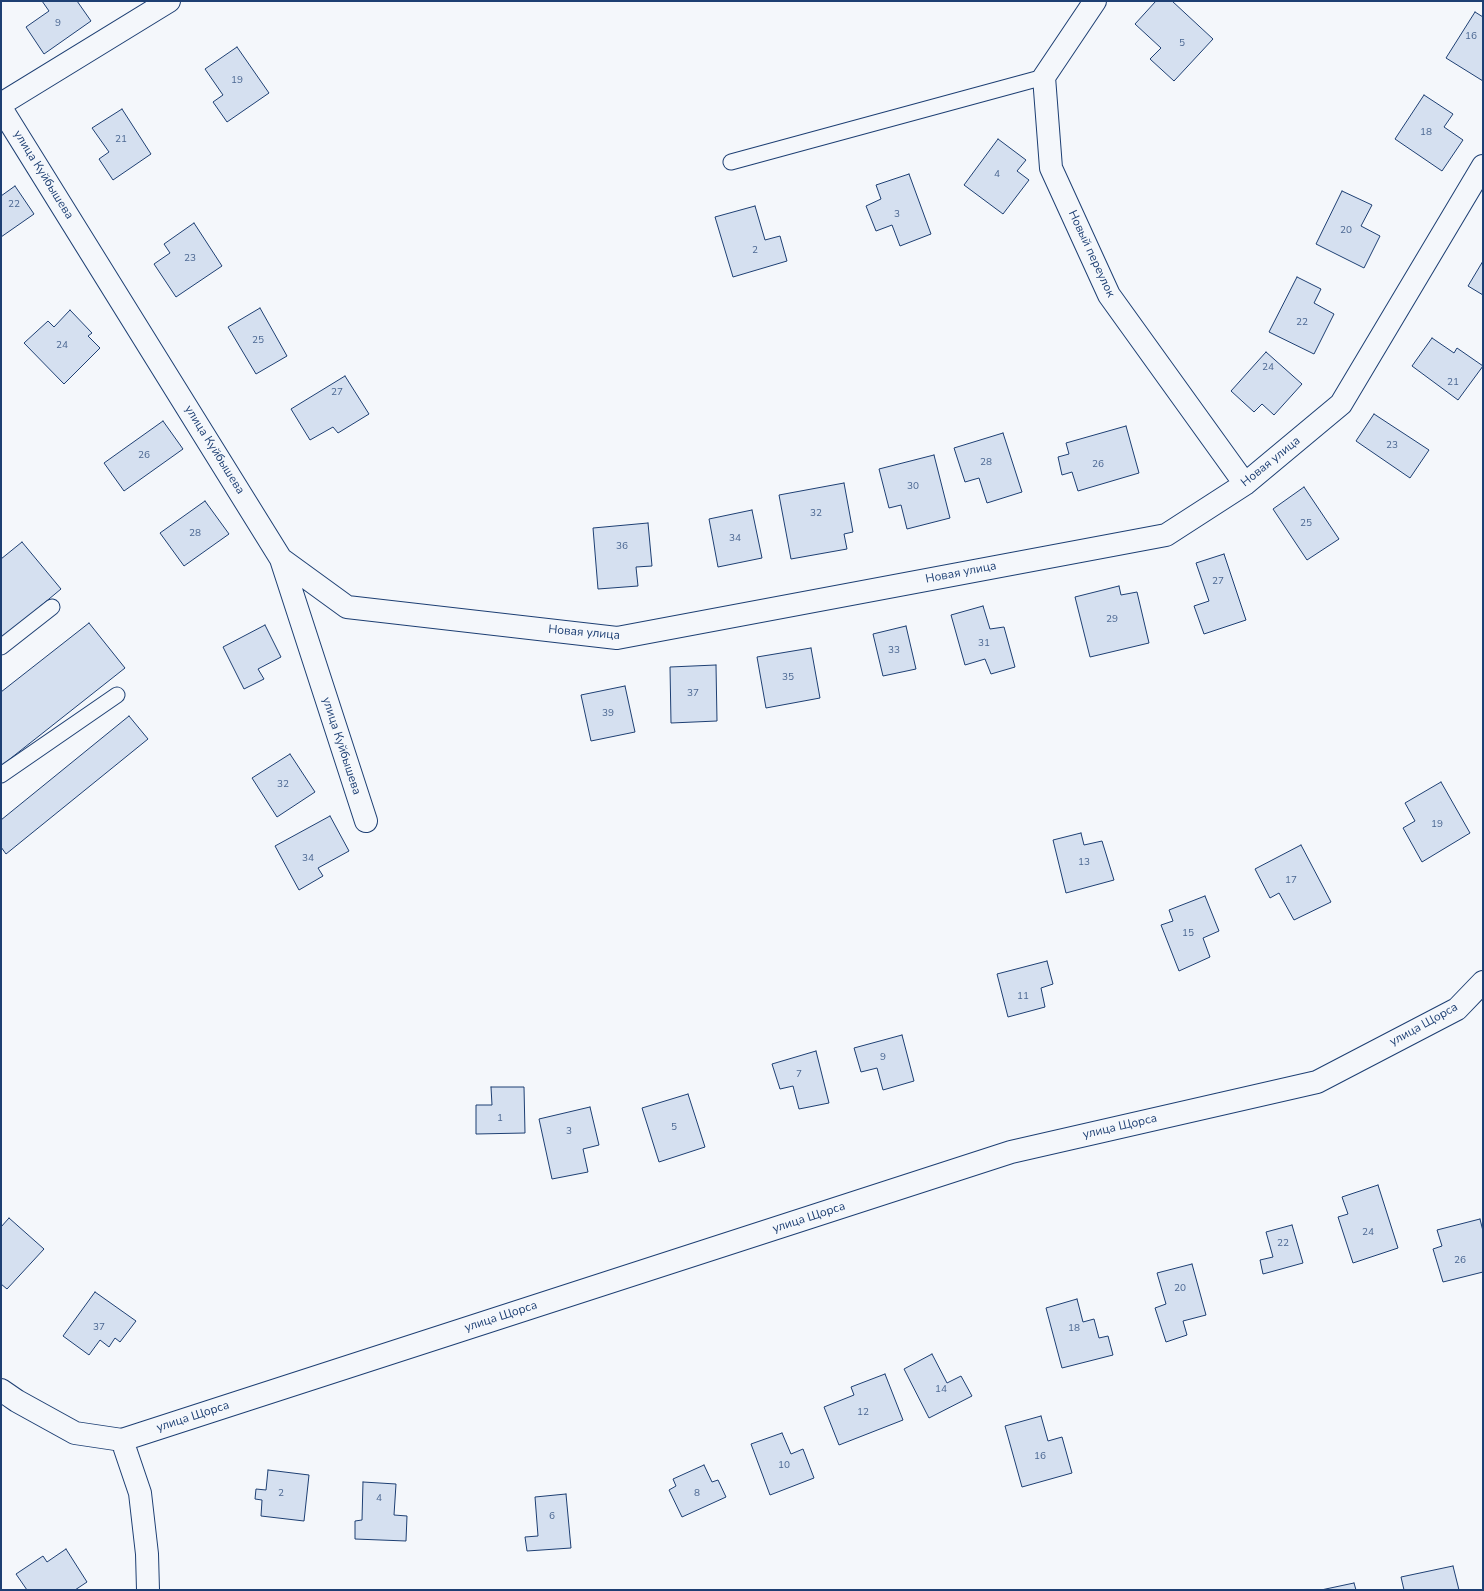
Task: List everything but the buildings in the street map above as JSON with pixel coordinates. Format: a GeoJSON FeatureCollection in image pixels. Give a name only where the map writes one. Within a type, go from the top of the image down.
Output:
{"type":"FeatureCollection","features":[{"type":"Feature","properties":{"kind":"street"},"geometry":{"type":"LineString","coordinates":[[1,104],[169,1]]}},
{"type":"Feature","properties":{"kind":"street"},"geometry":{"type":"LineString","coordinates":[[1044,77],[1095,1]]}},
{"type":"Feature","properties":{"kind":"street","name":"Новый переулок"},"geometry":{"type":"LineString","coordinates":[[1044,77],[1051,168],[1109,295],[1245,484]]}},
{"type":"Feature","properties":{"kind":"street","name":"улица Куйбышева"},"geometry":{"type":"LineString","coordinates":[[1,108],[281,559],[366,821]]}},
{"type":"Feature","properties":{"kind":"street","name":"Новая улица"},"geometry":{"type":"LineString","coordinates":[[281,559],[347,607],[617,638],[1166,534],[1245,484],[1341,404],[1483,166]]}},
{"type":"Feature","properties":{"kind":"street","name":"улица Щорса"},"geometry":{"type":"LineString","coordinates":[[122,1440],[1011,1152],[1317,1082],[1457,1009],[1483,982]]}},
{"type":"Feature","properties":{"kind":"street"},"geometry":{"type":"LineString","coordinates":[[1,1390],[17,1401],[75,1433],[122,1440],[140,1493],[147,1554],[148,1590]]}},
{"type":"Feature","properties":{"kind":"lane"},"geometry":{"type":"LineString","coordinates":[[731,162],[1044,77]]}},
{"type":"Feature","properties":{"kind":"lane"},"geometry":{"type":"LineString","coordinates":[[1,647],[52,607]]}},
{"type":"Feature","properties":{"kind":"lane"},"geometry":{"type":"LineString","coordinates":[[1,775],[117,695]]}}]}
